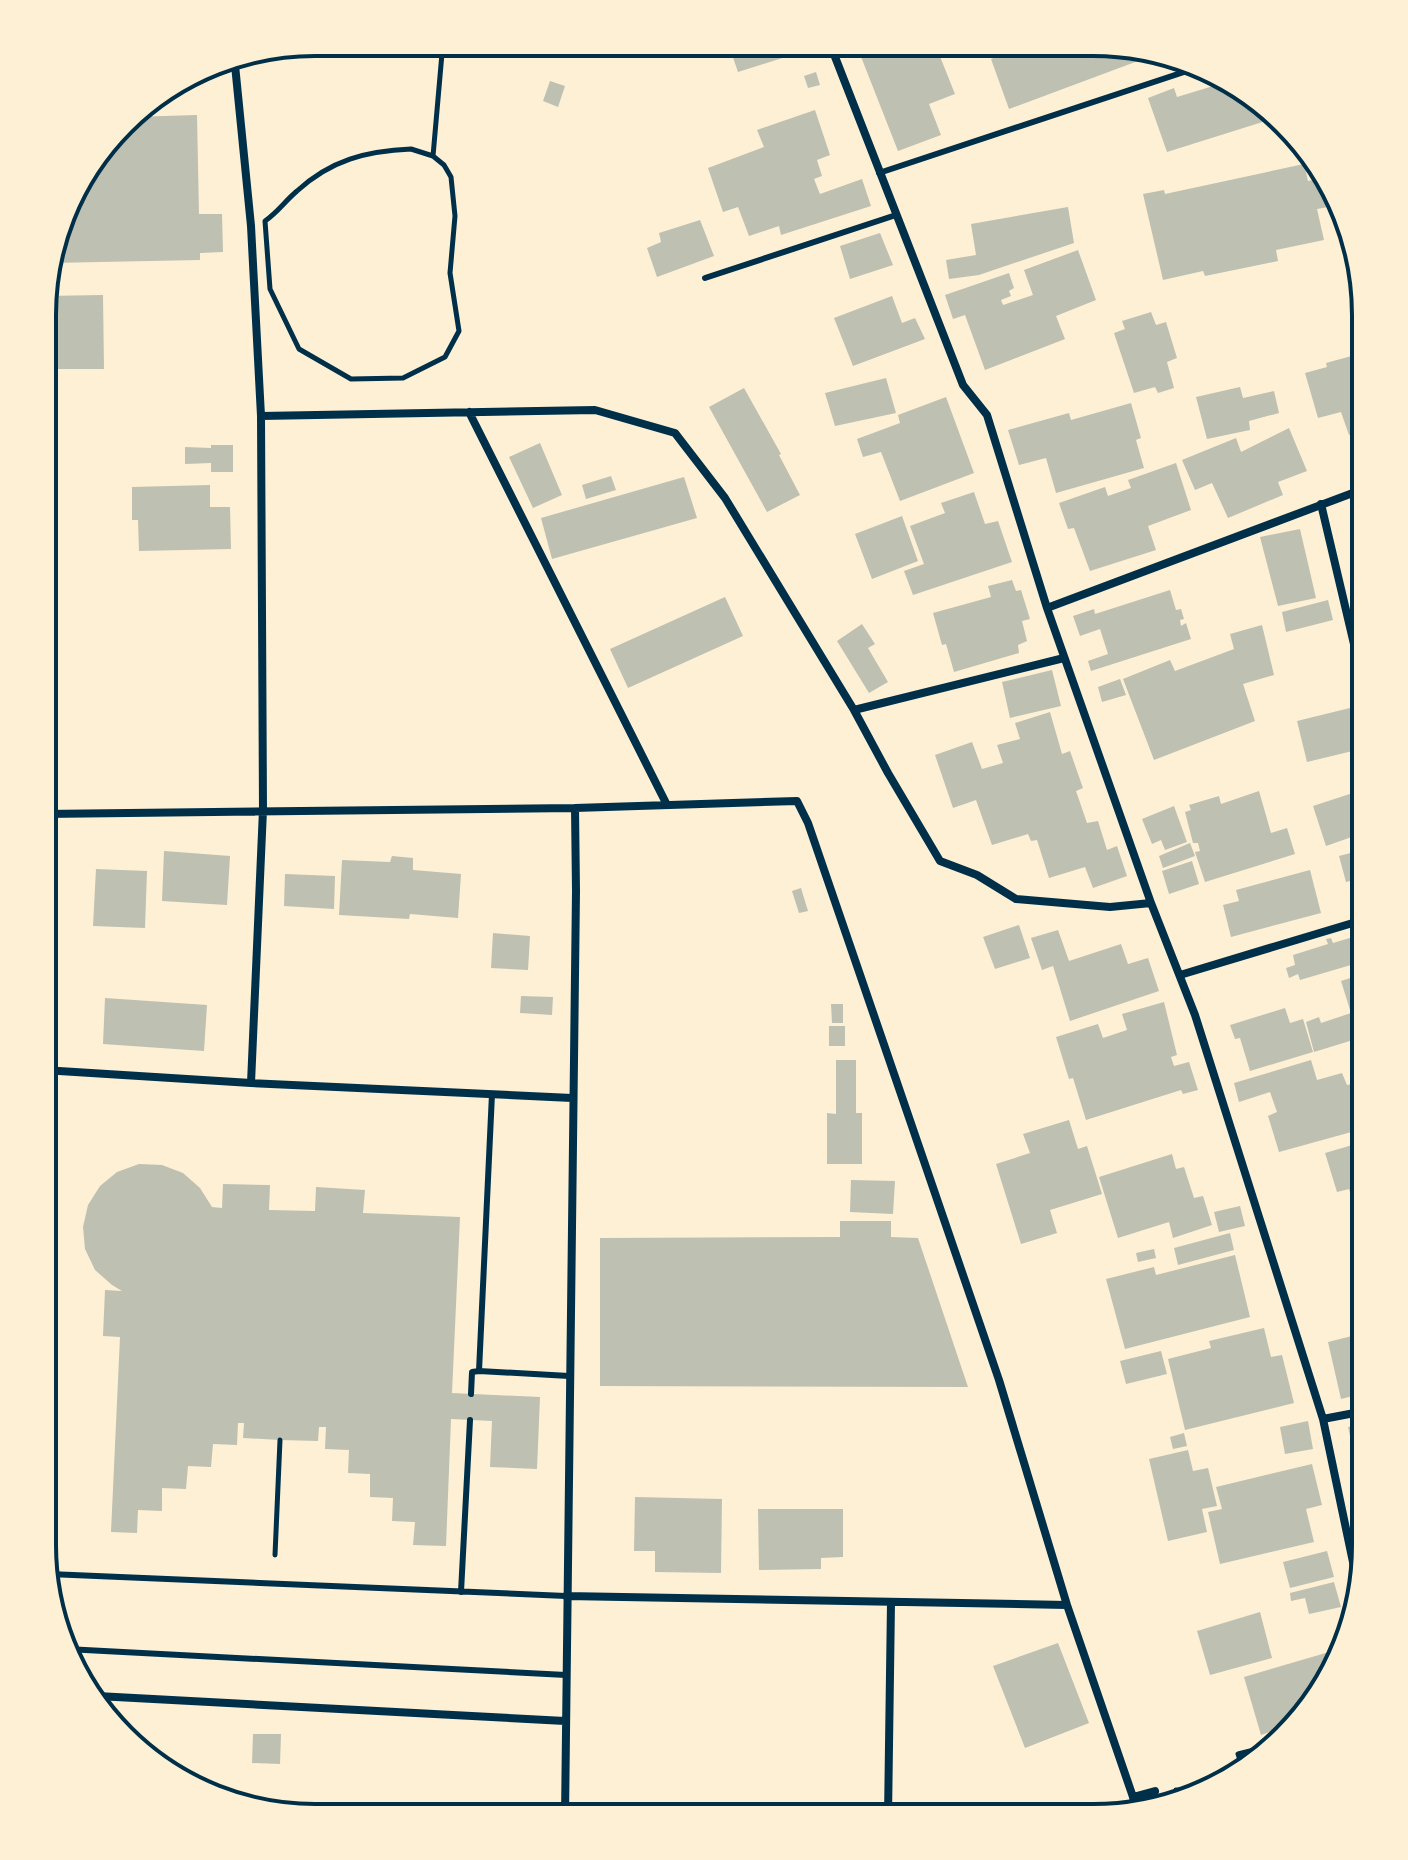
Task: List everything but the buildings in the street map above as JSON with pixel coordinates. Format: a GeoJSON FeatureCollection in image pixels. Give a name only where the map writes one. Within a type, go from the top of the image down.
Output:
{"type":"FeatureCollection","features":[{"type":"Feature","properties":{"kind":"street"},"geometry":{"type":"LineString","coordinates":[[835,56],[963,385],[987,415],[1064,658],[1151,903],[1195,1015],[1323,1419],[1351,1553]]}},
{"type":"Feature","properties":{"kind":"street"},"geometry":{"type":"LineString","coordinates":[[235,69],[251,226],[261,416],[263,810],[251,1083]]}},
{"type":"Feature","properties":{"kind":"street"},"geometry":{"type":"LineString","coordinates":[[261,416],[595,410],[675,433],[725,498],[854,710],[940,861],[977,875],[1016,899],[1110,907],[1151,903]]}},
{"type":"Feature","properties":{"kind":"street"},"geometry":{"type":"LineString","coordinates":[[469,412],[667,805]]}},
{"type":"Feature","properties":{"kind":"street"},"geometry":{"type":"LineString","coordinates":[[1047,608],[1352,493]]}},
{"type":"Feature","properties":{"kind":"street"},"geometry":{"type":"LineString","coordinates":[[1321,504],[1352,634]]}},
{"type":"Feature","properties":{"kind":"street"},"geometry":{"type":"LineString","coordinates":[[854,710],[1064,658]]}},
{"type":"Feature","properties":{"kind":"street"},"geometry":{"type":"LineString","coordinates":[[56,814],[575,808],[797,801],[808,823],[999,1380],[1067,1605],[1134,1801]]}},
{"type":"Feature","properties":{"kind":"street"},"geometry":{"type":"LineString","coordinates":[[565,1804],[575,808]]}},
{"type":"Feature","properties":{"kind":"street"},"geometry":{"type":"LineString","coordinates":[[1180,975],[1352,923]]}},
{"type":"Feature","properties":{"kind":"street"},"geometry":{"type":"LineString","coordinates":[[56,1071],[572,1098]]}},
{"type":"Feature","properties":{"kind":"street"},"geometry":{"type":"LineString","coordinates":[[1323,1419],[1351,1414]]}},
{"type":"Feature","properties":{"kind":"street"},"geometry":{"type":"LineString","coordinates":[[566,1596],[1067,1605]]}},
{"type":"Feature","properties":{"kind":"street"},"geometry":{"type":"LineString","coordinates":[[888,1804],[891,1602]]}},
{"type":"Feature","properties":{"kind":"street"},"geometry":{"type":"LineString","coordinates":[[106,1696],[565,1721]]}},
{"type":"Feature","properties":{"kind":"street"},"geometry":{"type":"LineString","coordinates":[[1133,1797],[1155,1791]]}},
{"type":"Feature","properties":{"kind":"lane"},"geometry":{"type":"LineString","coordinates":[[879,173],[1182,73]]}},
{"type":"Feature","properties":{"kind":"lane"},"geometry":{"type":"LineString","coordinates":[[705,278],[896,215]]}},
{"type":"Feature","properties":{"kind":"lane"},"geometry":{"type":"LineString","coordinates":[[479,1371],[492,1094]]}},
{"type":"Feature","properties":{"kind":"lane"},"geometry":{"type":"LineString","coordinates":[[471,1394],[472,1372],[569,1376]]}},
{"type":"Feature","properties":{"kind":"lane"},"geometry":{"type":"LineString","coordinates":[[461,1592],[470,1420]]}},
{"type":"Feature","properties":{"kind":"lane"},"geometry":{"type":"LineString","coordinates":[[58,1574],[566,1596]]}},
{"type":"Feature","properties":{"kind":"lane"},"geometry":{"type":"LineString","coordinates":[[79,1650],[566,1675]]}},
{"type":"Feature","properties":{"kind":"path"},"geometry":{"type":"LineString","coordinates":[[433,156],[442,56]]}},
{"type":"Feature","properties":{"kind":"path"},"geometry":{"type":"LineString","coordinates":[[411,149],[433,156],[444,165],[451,177],[454,243],[450,273],[459,331],[445,357],[403,378],[351,379],[299,349],[270,289],[265,221],[297,191],[349,157],[384,150],[411,149]]}},
{"type":"Feature","properties":{"kind":"path"},"geometry":{"type":"LineString","coordinates":[[275,1555],[280,1440]]}},
{"type":"Feature","properties":{"kind":"path"},"geometry":{"type":"LineString","coordinates":[[1155,1791],[1172,1791]]}}]}
